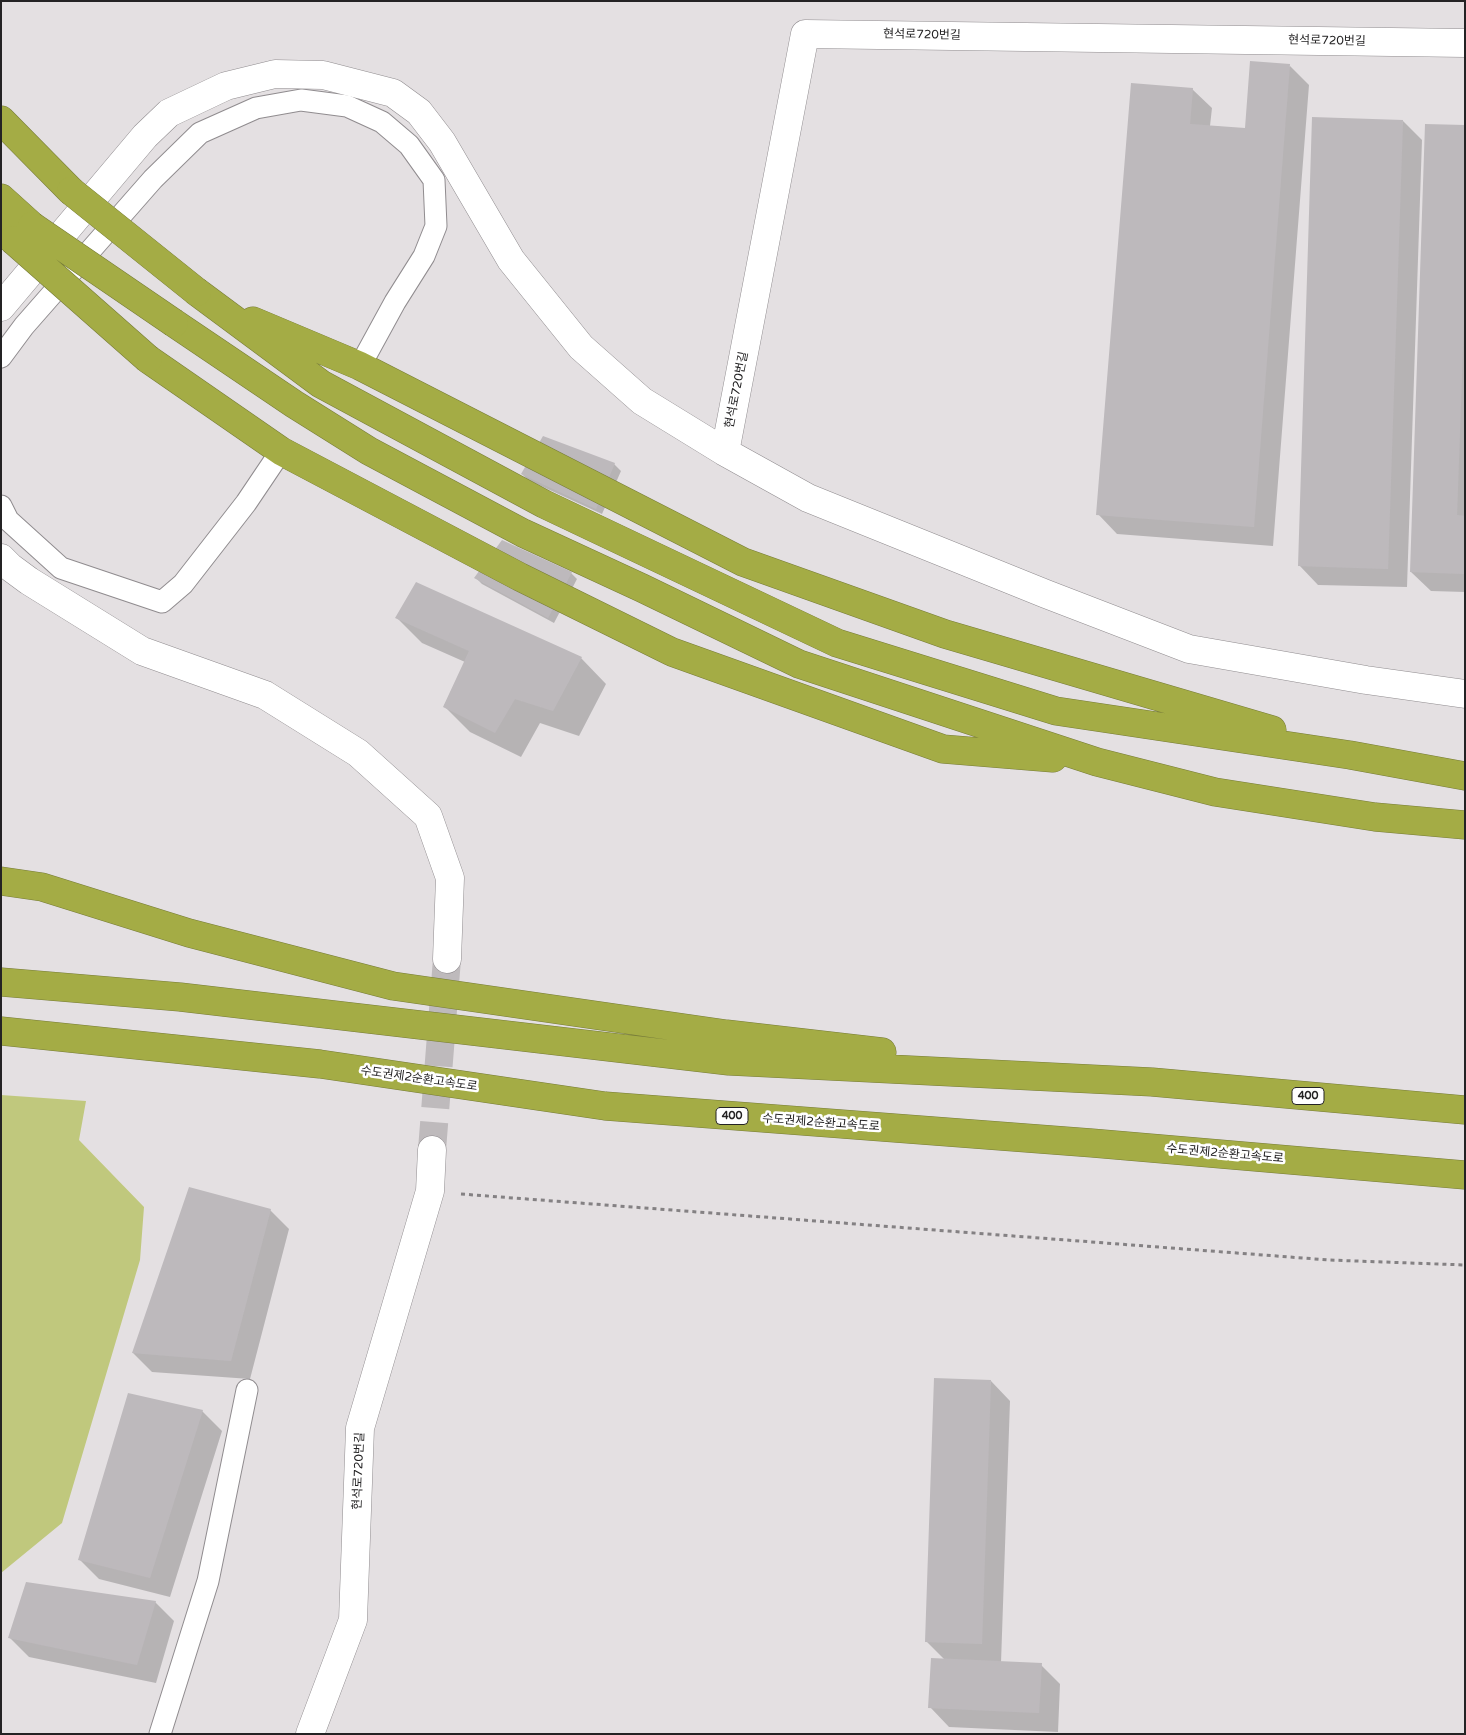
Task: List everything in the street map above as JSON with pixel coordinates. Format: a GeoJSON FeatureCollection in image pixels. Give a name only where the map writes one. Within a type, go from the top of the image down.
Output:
{"type":"FeatureCollection","features":[{"type":"Feature","properties":{"kind":"highway"},"geometry":{"type":"LineString","coordinates":[[1,120],[70,191],[203,298],[321,384],[544,504],[837,643],[1056,711],[1350,755],[1465,776]]}},
{"type":"Feature","properties":{"kind":"highway"},"geometry":{"type":"LineString","coordinates":[[1,198],[16,230],[148,359],[281,451],[520,577],[672,652],[944,749],[1097,762]]}},
{"type":"Feature","properties":{"kind":"highway"},"geometry":{"type":"LineString","coordinates":[[16,230],[174,323],[294,404],[368,451],[523,533],[799,664],[1097,762],[1215,792],[1374,817],[1465,837]]}},
{"type":"Feature","properties":{"kind":"highway"},"geometry":{"type":"LineString","coordinates":[[203,298],[360,366],[743,562],[945,634],[1247,722],[1350,755]]}},
{"type":"Feature","properties":{"kind":"highway"},"geometry":{"type":"LineString","coordinates":[[1374,817],[1465,825]]}},
{"type":"Feature","properties":{"kind":"highway"},"geometry":{"type":"LineString","coordinates":[[1,881],[42,887],[189,933],[393,986],[726,1034],[1152,1082]]}},
{"type":"Feature","properties":{"kind":"highway","name":"400"},"geometry":{"type":"LineString","coordinates":[[1,982],[180,996],[729,1061],[1152,1082],[1465,1110]]}},
{"type":"Feature","properties":{"kind":"highway","name":"수도권제2순환고속도로"},"geometry":{"type":"LineString","coordinates":[[1,1031],[320,1064],[604,1106],[1102,1144],[1465,1175]]}},
{"type":"Feature","properties":{"kind":"street","name":"현석로720번길"},"geometry":{"type":"LineString","coordinates":[[725,452],[805,34],[1465,43]]}},
{"type":"Feature","properties":{"kind":"street"},"geometry":{"type":"LineString","coordinates":[[1,307],[145,136],[169,113],[226,86],[275,74],[324,76],[393,93],[419,112],[442,142],[510,260],[581,347],[642,401],[725,452],[808,498],[1046,594],[1189,649],[1366,680],[1465,694]]}},
{"type":"Feature","properties":{"kind":"street"},"geometry":{"type":"LineString","coordinates":[[1,558],[29,581],[142,652],[265,695],[365,759],[428,816],[450,878],[447,959]]}},
{"type":"Feature","properties":{"kind":"street","name":"현석로720번길"},"geometry":{"type":"LineString","coordinates":[[310,1734],[353,1620],[360,1428],[430,1192],[432,1150]]}},
{"type":"Feature","properties":{"kind":"lane"},"geometry":{"type":"LineString","coordinates":[[1,357],[24,326],[153,179],[200,133],[256,108],[301,100],[347,106],[382,122],[409,145],[434,180],[436,226],[424,256],[395,302],[360,366]]}},
{"type":"Feature","properties":{"kind":"lane"},"geometry":{"type":"LineString","coordinates":[[1,506],[8,520],[61,568],[162,602],[183,584],[246,503],[281,451]]}},
{"type":"Feature","properties":{"kind":"lane"},"geometry":{"type":"LineString","coordinates":[[160,1734],[208,1581],[247,1390]]}},
{"type":"Feature","properties":{"kind":"path"},"geometry":{"type":"LineString","coordinates":[[430,1192],[1329,1260],[1465,1266]]}},
{"type":"Feature","properties":{"kind":"green space"},"geometry":{"type":"Polygon","coordinates":[[[1,1095],[86,1101],[79,1140],[144,1207],[140,1260],[62,1523],[1,1573],[1,1095]]]}},
{"type":"Feature","properties":{"kind":"building"},"geometry":{"type":"Polygon","coordinates":[[[1250,61],[1290,64],[1254,527],[1096,515],[1131,83],[1193,88],[1190,124],[1245,128],[1250,61]]]}},
{"type":"Feature","properties":{"kind":"building"},"geometry":{"type":"Polygon","coordinates":[[[1312,117],[1403,120],[1388,569],[1298,566],[1312,117]]]}},
{"type":"Feature","properties":{"kind":"building"},"geometry":{"type":"Polygon","coordinates":[[[1425,124],[1465,125],[1465,290],[1457,515],[1465,516],[1465,574],[1410,572],[1425,124]]]}},
{"type":"Feature","properties":{"kind":"building"},"geometry":{"type":"Polygon","coordinates":[[[543,436],[615,463],[596,509],[521,474],[543,436]]]}},
{"type":"Feature","properties":{"kind":"building"},"geometry":{"type":"Polygon","coordinates":[[[502,540],[572,572],[548,618],[474,578],[502,540]]]}},
{"type":"Feature","properties":{"kind":"building"},"geometry":{"type":"Polygon","coordinates":[[[416,582],[582,657],[553,711],[515,699],[495,733],[443,707],[469,651],[395,618],[416,582]]]}},
{"type":"Feature","properties":{"kind":"building"},"geometry":{"type":"Polygon","coordinates":[[[189,1187],[271,1209],[231,1361],[132,1353],[189,1187]]]}},
{"type":"Feature","properties":{"kind":"building"},"geometry":{"type":"Polygon","coordinates":[[[934,1378],[991,1380],[982,1644],[925,1642],[934,1378]]]}},
{"type":"Feature","properties":{"kind":"building"},"geometry":{"type":"Polygon","coordinates":[[[128,1393],[203,1410],[150,1578],[78,1560],[128,1393]]]}},
{"type":"Feature","properties":{"kind":"building"},"geometry":{"type":"Polygon","coordinates":[[[26,1582],[156,1601],[137,1665],[8,1638],[26,1582]]]}},
{"type":"Feature","properties":{"kind":"building"},"geometry":{"type":"Polygon","coordinates":[[[931,1658],[1042,1663],[1039,1713],[928,1708],[931,1658]]]}},
{"type":"Feature","properties":{"kind":"tunnel"},"geometry":{"type":"LineString","coordinates":[[432,1150],[447,959]]}}]}
